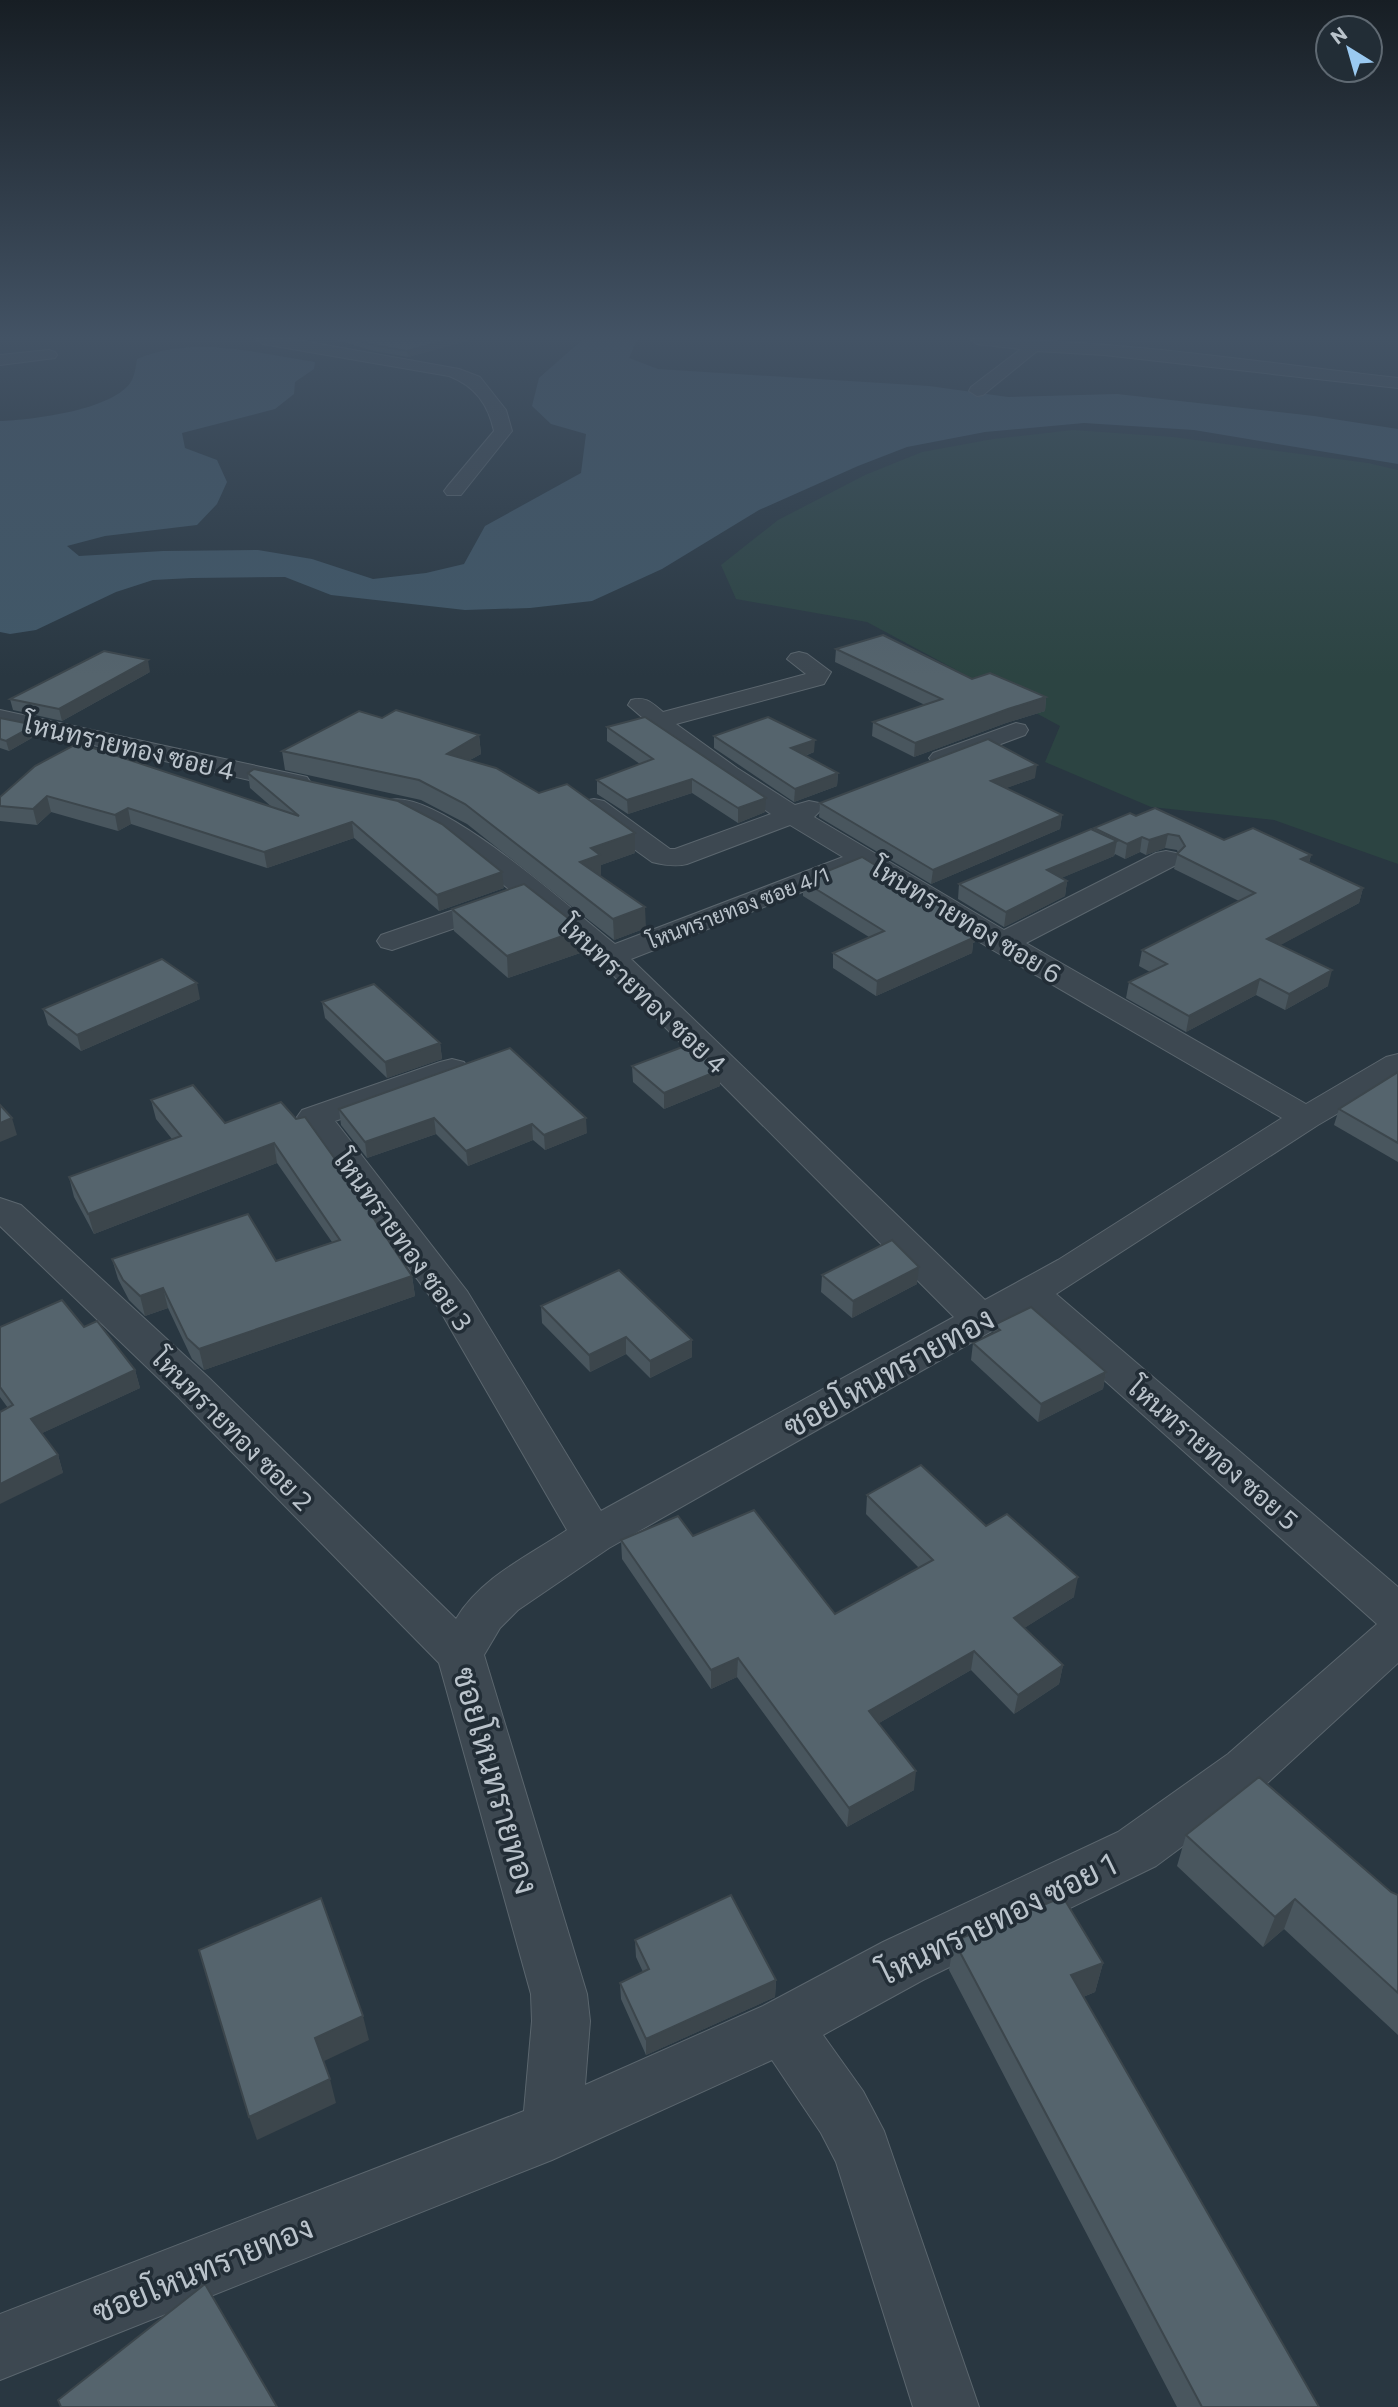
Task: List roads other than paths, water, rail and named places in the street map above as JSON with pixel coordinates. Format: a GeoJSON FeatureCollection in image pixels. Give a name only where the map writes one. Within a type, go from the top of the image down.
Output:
{"type":"FeatureCollection","features":[{"type":"Feature","properties":{"kind":"street"},"geometry":{"type":"LineString","coordinates":[[454,491],[486,451]]}},
{"type":"Feature","properties":{"kind":"street","name":"โหนทรายทอง ซอย 6"},"geometry":{"type":"LineString","coordinates":[[799,659],[820,672],[816,679],[649,713],[700,754],[792,816],[864,858],[942,893],[1002,943],[1306,1118]]}},
{"type":"Feature","properties":{"kind":"street","name":"โหนทรายทอง ซอย 4"},"geometry":{"type":"LineString","coordinates":[[0,717],[327,790]]}},
{"type":"Feature","properties":{"kind":"street"},"geometry":{"type":"LineString","coordinates":[[915,769],[1016,730]]}},
{"type":"Feature","properties":{"kind":"street"},"geometry":{"type":"LineString","coordinates":[[581,798],[662,856],[669,858],[686,855],[828,802]]}},
{"type":"Feature","properties":{"kind":"street","name":"โหนทรายทอง ซอย 4"},"geometry":{"type":"LineString","coordinates":[[368,799],[410,808],[455,832],[611,957],[980,1319]]}},
{"type":"Feature","properties":{"kind":"street","name":"โหนทรายทอง ซอย 4/1"},"geometry":{"type":"LineString","coordinates":[[611,957],[864,858]]}},
{"type":"Feature","properties":{"kind":"street"},"geometry":{"type":"LineString","coordinates":[[1002,943],[1166,859]]}},
{"type":"Feature","properties":{"kind":"street"},"geometry":{"type":"LineString","coordinates":[[392,942],[530,892]]}},
{"type":"Feature","properties":{"kind":"street","name":"โหนทรายทอง ซอย 3"},"geometry":{"type":"LineString","coordinates":[[489,1056],[314,1118],[453,1300],[593,1535]]}},
{"type":"Feature","properties":{"kind":"street","name":"ซอยโหนทรายทอง"},"geometry":{"type":"LineString","coordinates":[[0,2347],[552,2130],[561,2021],[559,1994],[460,1654],[483,1615],[502,1597],[593,1535],[1084,1262],[1306,1118],[1398,1064]]}},
{"type":"Feature","properties":{"kind":"street","name":"โหนทรายทอง ซอย 2"},"geometry":{"type":"LineString","coordinates":[[0,1210],[8,1213],[193,1387],[460,1654]]}},
{"type":"Feature","properties":{"kind":"street","name":"โหนทรายทอง ซอย 5"},"geometry":{"type":"LineString","coordinates":[[1029,1292],[1398,1615]]}},
{"type":"Feature","properties":{"kind":"street","name":"โหนทรายทอง ซอย 1"},"geometry":{"type":"LineString","coordinates":[[552,2130],[783,2026],[903,1961],[1137,1849],[1261,1783],[1398,1634]]}},
{"type":"Feature","properties":{"kind":"street"},"geometry":{"type":"LineString","coordinates":[[783,2026],[842,2112],[863,2152],[946,2407]]}},
{"type":"Feature","properties":{"kind":"water"},"geometry":{"type":"Polygon","coordinates":[[[0,451],[194,451],[217,460],[227,482],[217,504],[197,525],[105,536],[67,546],[79,556],[163,551],[258,550],[312,559],[373,579],[426,573],[464,564],[485,526],[581,473],[584,451],[896,451],[759,510],[662,569],[592,601],[530,608],[465,610],[331,595],[285,577],[153,580],[116,592],[36,630],[10,634],[0,632],[0,451]]]}},
{"type":"Feature","properties":{"kind":"water"},"geometry":{"type":"Polygon","coordinates":[[[1322,451],[1398,451],[1398,464],[1322,451]]]}}]}
